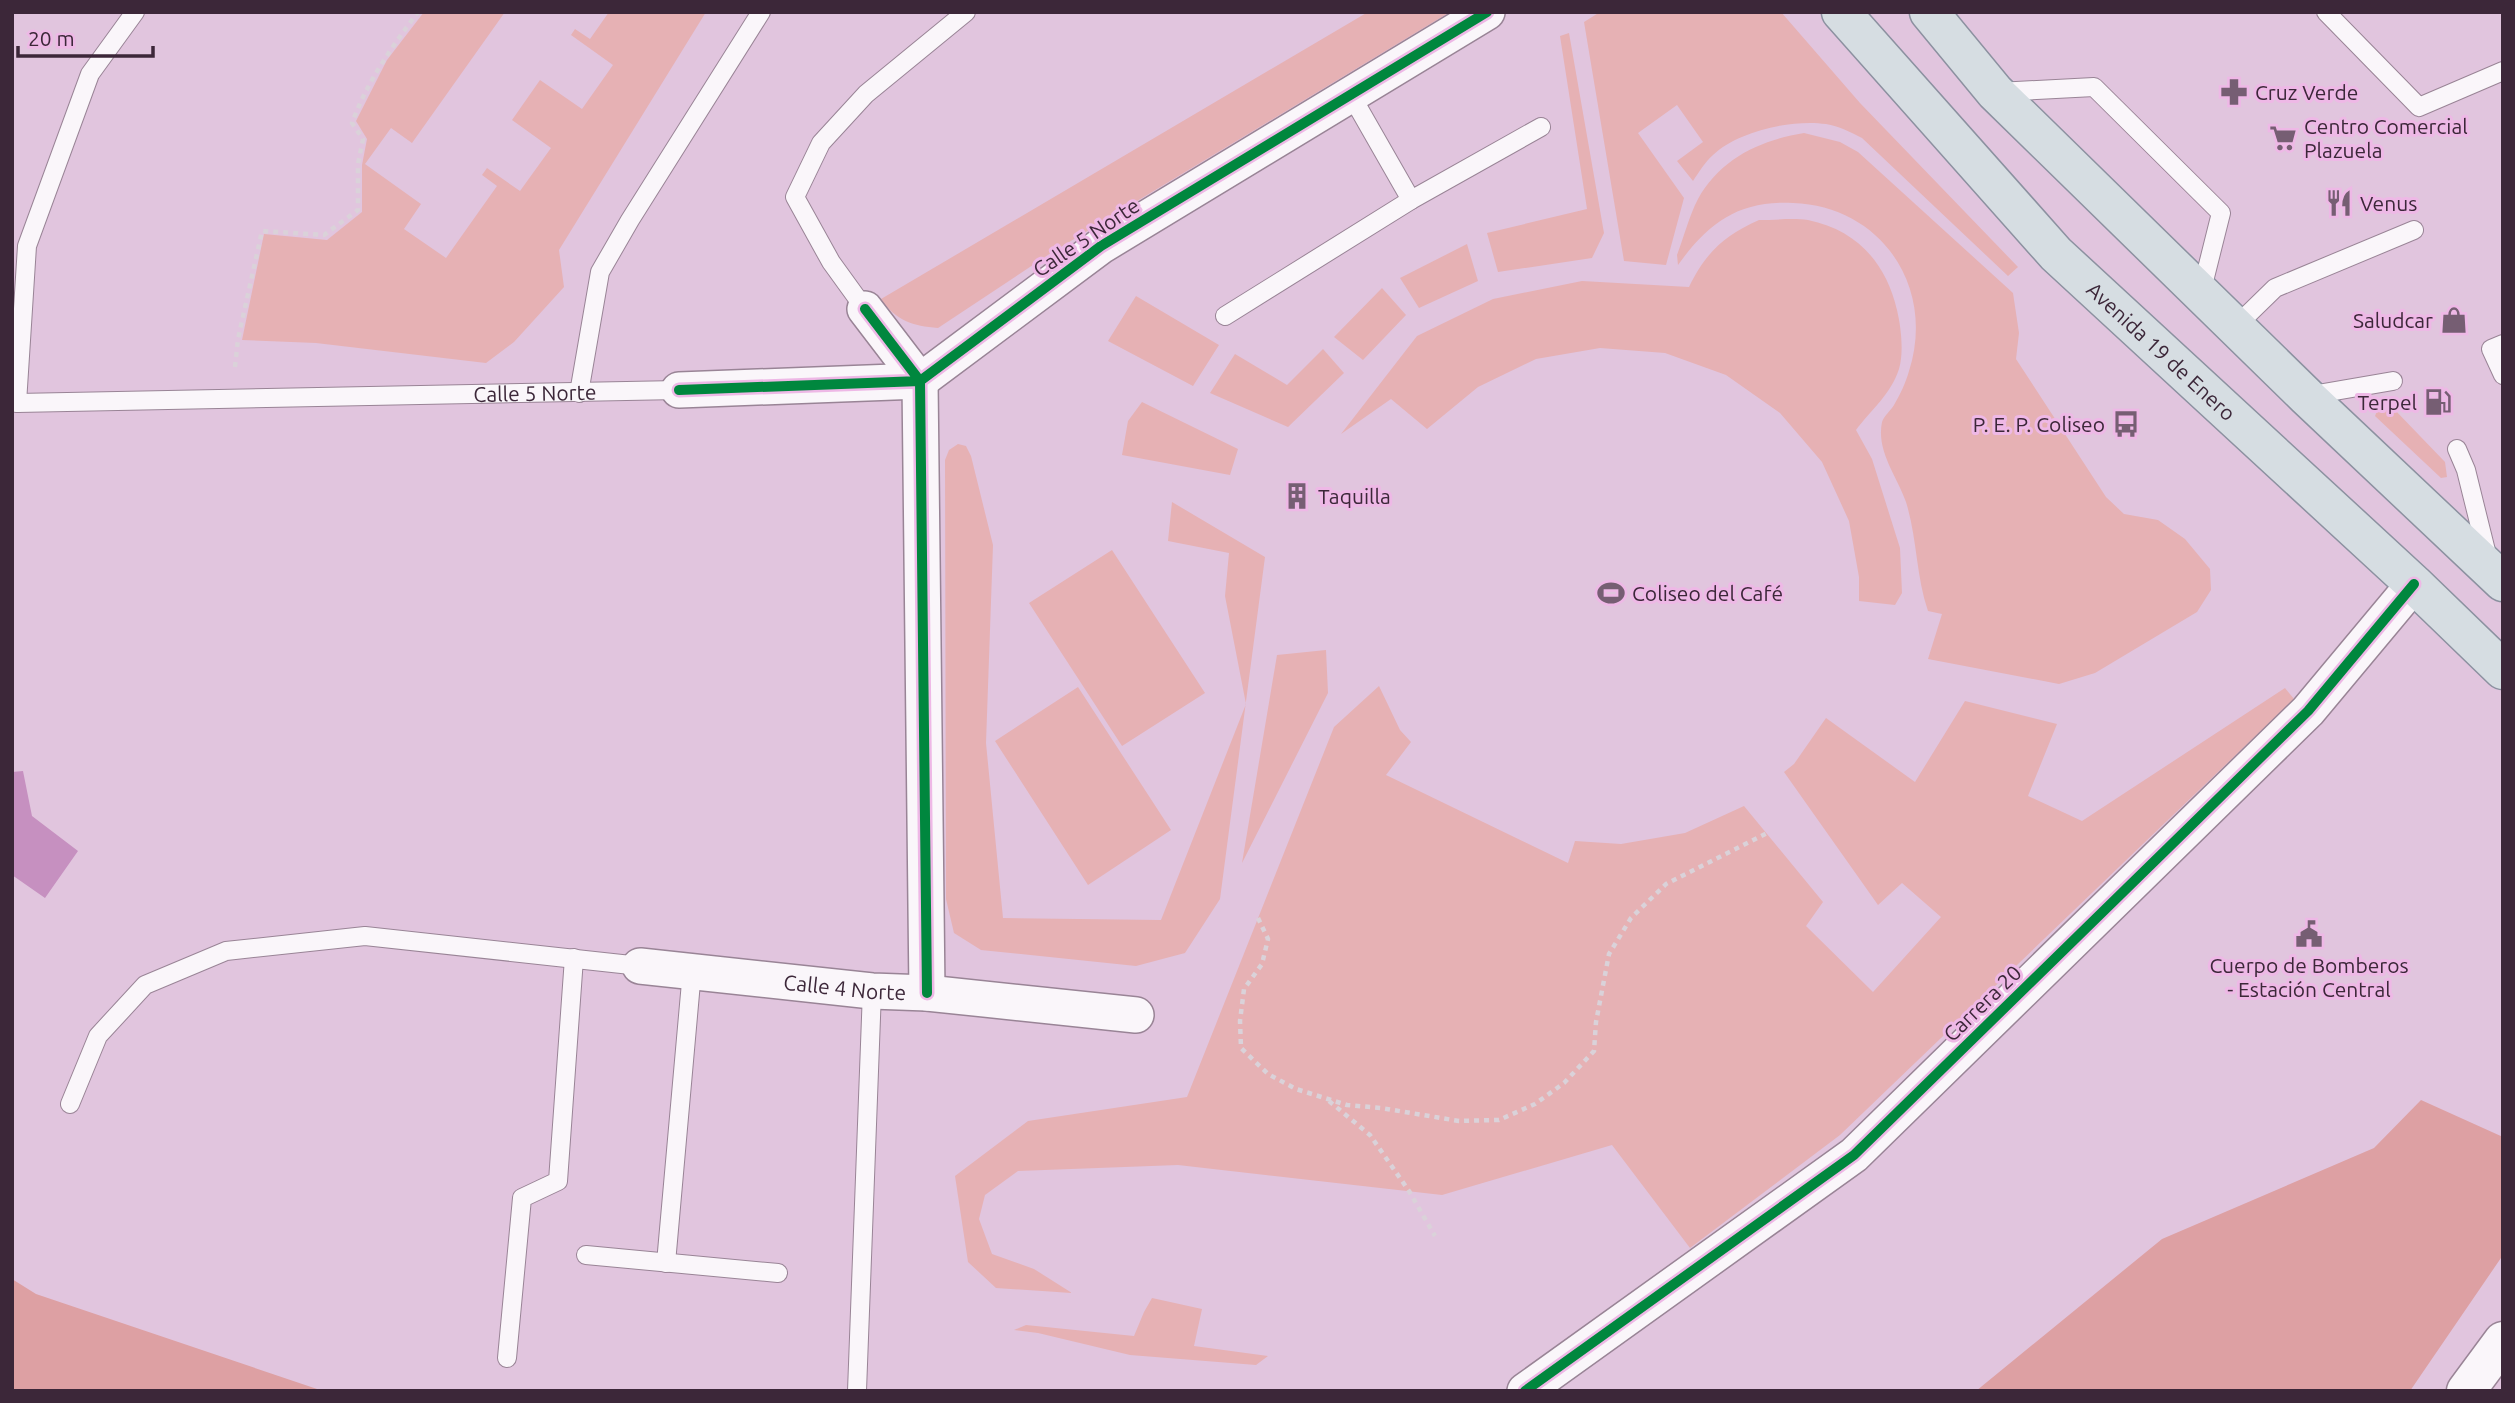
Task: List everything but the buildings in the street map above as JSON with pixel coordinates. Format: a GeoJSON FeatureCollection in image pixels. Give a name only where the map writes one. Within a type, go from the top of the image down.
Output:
{"type":"FeatureCollection","features":[{"type":"Feature","properties":{"kind":"main road","name":"Avenida 19 de Enero"},"geometry":{"type":"LineString","coordinates":[[1841,12],[2056,254],[2414,584],[2503,670]]}},
{"type":"Feature","properties":{"kind":"main road"},"geometry":{"type":"LineString","coordinates":[[1929,12],[1995,93],[2306,396],[2497,577]]}},
{"type":"Feature","properties":{"kind":"main road"},"geometry":{"type":"LineString","coordinates":[[2466,1391],[2503,1341]]}},
{"type":"Feature","properties":{"kind":"street","name":"Calle 5 Norte"},"geometry":{"type":"LineString","coordinates":[[679,390],[920,381],[1101,246],[1488,12]]}},
{"type":"Feature","properties":{"kind":"street"},"geometry":{"type":"LineString","coordinates":[[865,309],[920,381],[928,993]]}},
{"type":"Feature","properties":{"kind":"street","name":"Carrera 20"},"geometry":{"type":"LineString","coordinates":[[1525,1391],[1854,1155],[2308,710],[2414,584]]}},
{"type":"Feature","properties":{"kind":"street","name":"Calle 4 Norte"},"geometry":{"type":"LineString","coordinates":[[640,966],[1136,1015]]}},
{"type":"Feature","properties":{"kind":"lane"},"geometry":{"type":"LineString","coordinates":[[15,405],[27,246],[90,74],[135,12]]}},
{"type":"Feature","properties":{"kind":"lane"},"geometry":{"type":"LineString","coordinates":[[579,393],[600,272],[761,12]]}},
{"type":"Feature","properties":{"kind":"lane"},"geometry":{"type":"LineString","coordinates":[[865,309],[831,262],[795,197],[821,143],[857,104],[965,12]]}},
{"type":"Feature","properties":{"kind":"lane"},"geometry":{"type":"LineString","coordinates":[[2326,12],[2419,107],[2503,71]]}},
{"type":"Feature","properties":{"kind":"lane"},"geometry":{"type":"LineString","coordinates":[[1995,93],[2094,87],[2221,213],[2201,293]]}},
{"type":"Feature","properties":{"kind":"lane"},"geometry":{"type":"LineString","coordinates":[[1351,95],[1411,200]]}},
{"type":"Feature","properties":{"kind":"lane"},"geometry":{"type":"LineString","coordinates":[[1225,316],[1411,200],[1541,127]]}},
{"type":"Feature","properties":{"kind":"lane"},"geometry":{"type":"LineString","coordinates":[[2235,327],[2275,288],[2414,230]]}},
{"type":"Feature","properties":{"kind":"lane"},"geometry":{"type":"LineString","coordinates":[[2503,344],[2491,349],[2503,375]]}},
{"type":"Feature","properties":{"kind":"lane"},"geometry":{"type":"LineString","coordinates":[[2306,396],[2393,381]]}},
{"type":"Feature","properties":{"kind":"lane","name":"Calle 5 Norte"},"geometry":{"type":"LineString","coordinates":[[15,405],[679,390]]}},
{"type":"Feature","properties":{"kind":"lane"},"geometry":{"type":"LineString","coordinates":[[2457,449],[2466,470],[2497,577]]}},
{"type":"Feature","properties":{"kind":"lane"},"geometry":{"type":"LineString","coordinates":[[70,1104],[97,1036],[145,985],[226,951],[365,936],[640,966]]}},
{"type":"Feature","properties":{"kind":"lane"},"geometry":{"type":"LineString","coordinates":[[507,1358],[522,1198],[558,1181],[574,958]]}},
{"type":"Feature","properties":{"kind":"lane"},"geometry":{"type":"LineString","coordinates":[[666,1263],[692,971]]}},
{"type":"Feature","properties":{"kind":"lane"},"geometry":{"type":"LineString","coordinates":[[857,1391],[872,991]]}},
{"type":"Feature","properties":{"kind":"lane"},"geometry":{"type":"LineString","coordinates":[[586,1255],[778,1273]]}},
{"type":"Feature","properties":{"kind":"path"},"geometry":{"type":"LineString","coordinates":[[231,399],[239,339],[262,230],[324,235],[358,210],[358,164],[363,139],[352,123],[361,98],[385,56],[418,12]]}},
{"type":"Feature","properties":{"kind":"path"},"geometry":{"type":"LineString","coordinates":[[1258,918],[1268,939],[1262,964],[1244,989],[1240,1021],[1241,1048],[1268,1074],[1296,1089],[1347,1105],[1459,1121],[1500,1120],[1535,1104],[1564,1083],[1594,1051],[1596,1022],[1609,954],[1631,918],[1666,884],[1767,833]]}},
{"type":"Feature","properties":{"kind":"path"},"geometry":{"type":"LineString","coordinates":[[1326,1098],[1370,1135],[1409,1191],[1435,1236]]}},
{"type":"Feature","properties":{"kind":"shaded area"},"geometry":{"type":"Polygon","coordinates":[[[424,12],[505,12],[412,143],[391,128],[365,164],[421,204],[404,229],[446,258],[497,186],[482,175],[487,168],[520,191],[551,148],[512,120],[540,80],[582,109],[613,65],[571,35],[575,29],[590,39],[609,12],[706,12],[559,250],[564,287],[514,342],[486,363],[316,343],[242,340],[264,234],[327,240],[362,212],[362,165],[367,139],[356,121],[387,60],[424,12]]]}},
{"type":"Feature","properties":{"kind":"shaded area"},"geometry":{"type":"Polygon","coordinates":[[[1368,12],[1450,12],[1051,253],[938,328],[906,321],[893,313],[881,299],[1368,12]]]}},
{"type":"Feature","properties":{"kind":"shaded area"},"geometry":{"type":"Polygon","coordinates":[[[1600,12],[1781,12],[1860,103],[2018,267],[2008,276],[1862,138],[1831,125],[1798,123],[1751,133],[1713,155],[1693,181],[1677,161],[1703,142],[1677,105],[1638,133],[1684,198],[1666,265],[1624,261],[1584,22],[1600,12]]]}},
{"type":"Feature","properties":{"kind":"shaded area"},"geometry":{"type":"Polygon","coordinates":[[[1569,33],[1604,233],[1592,258],[1498,272],[1487,233],[1587,209],[1560,36],[1569,33]]]}},
{"type":"Feature","properties":{"kind":"shaded area"},"geometry":{"type":"Polygon","coordinates":[[[1804,133],[1840,142],[1858,152],[2013,293],[2019,333],[2016,359],[2106,497],[2124,514],[2158,520],[2185,539],[2210,569],[2211,590],[2197,612],[2095,673],[2059,684],[1928,659],[1942,614],[1928,611],[1910,515],[1888,463],[1881,433],[1882,422],[1901,393],[1906,380],[1915,340],[1915,310],[1907,282],[1894,257],[1875,235],[1852,219],[1824,208],[1774,203],[1741,210],[1726,217],[1701,237],[1678,265],[1677,255],[1698,199],[1718,173],[1730,162],[1757,146],[1804,133]]]}},
{"type":"Feature","properties":{"kind":"shaded area"},"geometry":{"type":"Polygon","coordinates":[[[1759,220],[1808,220],[1841,232],[1867,251],[1892,293],[1901,332],[1899,369],[1886,394],[1856,430],[1872,459],[1900,548],[1902,593],[1895,605],[1859,601],[1859,577],[1849,521],[1822,462],[1780,413],[1726,375],[1665,353],[1600,348],[1536,359],[1478,387],[1427,429],[1391,399],[1341,434],[1417,336],[1493,299],[1582,281],[1689,287],[1702,264],[1717,246],[1759,220]]]}},
{"type":"Feature","properties":{"kind":"shaded area"},"geometry":{"type":"Polygon","coordinates":[[[1467,244],[1478,281],[1419,308],[1400,278],[1467,244]]]}},
{"type":"Feature","properties":{"kind":"shaded area"},"geometry":{"type":"Polygon","coordinates":[[[1382,288],[1406,315],[1363,360],[1334,337],[1382,288]]]}},
{"type":"Feature","properties":{"kind":"shaded area"},"geometry":{"type":"Polygon","coordinates":[[[1136,296],[1219,345],[1193,386],[1108,341],[1136,296]]]}},
{"type":"Feature","properties":{"kind":"shaded area"},"geometry":{"type":"Polygon","coordinates":[[[1323,349],[1344,373],[1288,427],[1210,393],[1235,354],[1287,385],[1323,349]]]}},
{"type":"Feature","properties":{"kind":"shaded area"},"geometry":{"type":"Polygon","coordinates":[[[1142,402],[1238,449],[1230,475],[1122,455],[1128,421],[1142,402]]]}},
{"type":"Feature","properties":{"kind":"shaded area"},"geometry":{"type":"Polygon","coordinates":[[[2394,409],[2445,462],[2447,477],[2441,478],[2375,416],[2377,411],[2394,409]]]}},
{"type":"Feature","properties":{"kind":"shaded area"},"geometry":{"type":"Polygon","coordinates":[[[958,444],[966,446],[971,456],[993,545],[986,743],[1003,918],[1161,920],[1245,705],[1220,899],[1185,953],[1136,966],[981,950],[954,933],[946,899],[945,460],[949,450],[958,444]]]}},
{"type":"Feature","properties":{"kind":"shaded area"},"geometry":{"type":"Polygon","coordinates":[[[1172,502],[1265,557],[1246,703],[1225,596],[1229,553],[1168,541],[1172,502]]]}},
{"type":"Feature","properties":{"kind":"shaded area"},"geometry":{"type":"Polygon","coordinates":[[[1112,550],[1205,693],[1122,746],[1029,603],[1112,550]]]}},
{"type":"Feature","properties":{"kind":"shaded area"},"geometry":{"type":"Polygon","coordinates":[[[1326,650],[1328,693],[1242,863],[1277,655],[1326,650]]]}},
{"type":"Feature","properties":{"kind":"shaded area"},"geometry":{"type":"Polygon","coordinates":[[[1379,686],[1400,730],[1411,742],[1386,775],[1568,863],[1575,841],[1621,844],[1685,833],[1744,806],[1823,902],[1806,926],[1873,992],[1941,917],[1902,883],[1878,905],[1784,772],[1794,764],[1826,718],[1915,782],[1965,701],[2057,724],[2028,796],[2082,821],[2285,688],[2294,699],[1840,1135],[1690,1248],[1612,1145],[1442,1195],[1178,1165],[1018,1171],[985,1195],[979,1219],[992,1254],[1034,1269],[1072,1293],[996,1288],[968,1262],[955,1176],[1028,1121],[1187,1097],[1334,727],[1379,686]]]}},
{"type":"Feature","properties":{"kind":"shaded area"},"geometry":{"type":"Polygon","coordinates":[[[1078,687],[1171,830],[1088,885],[995,741],[1078,687]]]}},
{"type":"Feature","properties":{"kind":"shaded area"},"geometry":{"type":"Polygon","coordinates":[[[23,771],[32,816],[78,851],[45,898],[12,875],[12,772],[23,771]]]}},
{"type":"Feature","properties":{"kind":"shaded area"},"geometry":{"type":"Polygon","coordinates":[[[2421,1100],[2503,1137],[2503,1255],[2410,1391],[1976,1391],[2162,1239],[2374,1148],[2421,1100]]]}},
{"type":"Feature","properties":{"kind":"shaded area"},"geometry":{"type":"Polygon","coordinates":[[[12,1279],[36,1294],[323,1391],[12,1391],[12,1279]]]}},
{"type":"Feature","properties":{"kind":"shaded area"},"geometry":{"type":"Polygon","coordinates":[[[1152,1298],[1202,1309],[1194,1346],[1268,1356],[1256,1365],[1130,1355],[1038,1333],[1014,1330],[1026,1325],[1134,1336],[1152,1298]]]}},
{"type":"Feature","properties":{"kind":"cycle path"},"geometry":{"type":"LineString","coordinates":[[679,390],[920,381],[1101,246],[1487,12]]}},
{"type":"Feature","properties":{"kind":"cycle path"},"geometry":{"type":"LineString","coordinates":[[865,309],[920,381],[927,993]]}},
{"type":"Feature","properties":{"kind":"cycle path"},"geometry":{"type":"LineString","coordinates":[[1525,1391],[1854,1155],[2308,711],[2414,584]]}},
{"type":"Feature","properties":{"kind":"place","name":"Cruz Verde"},"geometry":{"type":"Point","coordinates":[2234,92]}},
{"type":"Feature","properties":{"kind":"place","name":"Centro Comercial Plazuela"},"geometry":{"type":"Point","coordinates":[2283,138]}},
{"type":"Feature","properties":{"kind":"place","name":"Venus"},"geometry":{"type":"Point","coordinates":[2339,203]}},
{"type":"Feature","properties":{"kind":"place","name":"Saludcar"},"geometry":{"type":"Point","coordinates":[2454,320]}},
{"type":"Feature","properties":{"kind":"place","name":"Terpel"},"geometry":{"type":"Point","coordinates":[2438,402]}},
{"type":"Feature","properties":{"kind":"place","name":"P. E. P. Coliseo"},"geometry":{"type":"Point","coordinates":[2126,424]}},
{"type":"Feature","properties":{"kind":"place","name":"Taquilla"},"geometry":{"type":"Point","coordinates":[1297,496]}},
{"type":"Feature","properties":{"kind":"place","name":"Coliseo del Café"},"geometry":{"type":"Point","coordinates":[1611,593]}},
{"type":"Feature","properties":{"kind":"place","name":"Cuerpo de Bomberos - Estación Central"},"geometry":{"type":"Point","coordinates":[2309,934]}}]}
